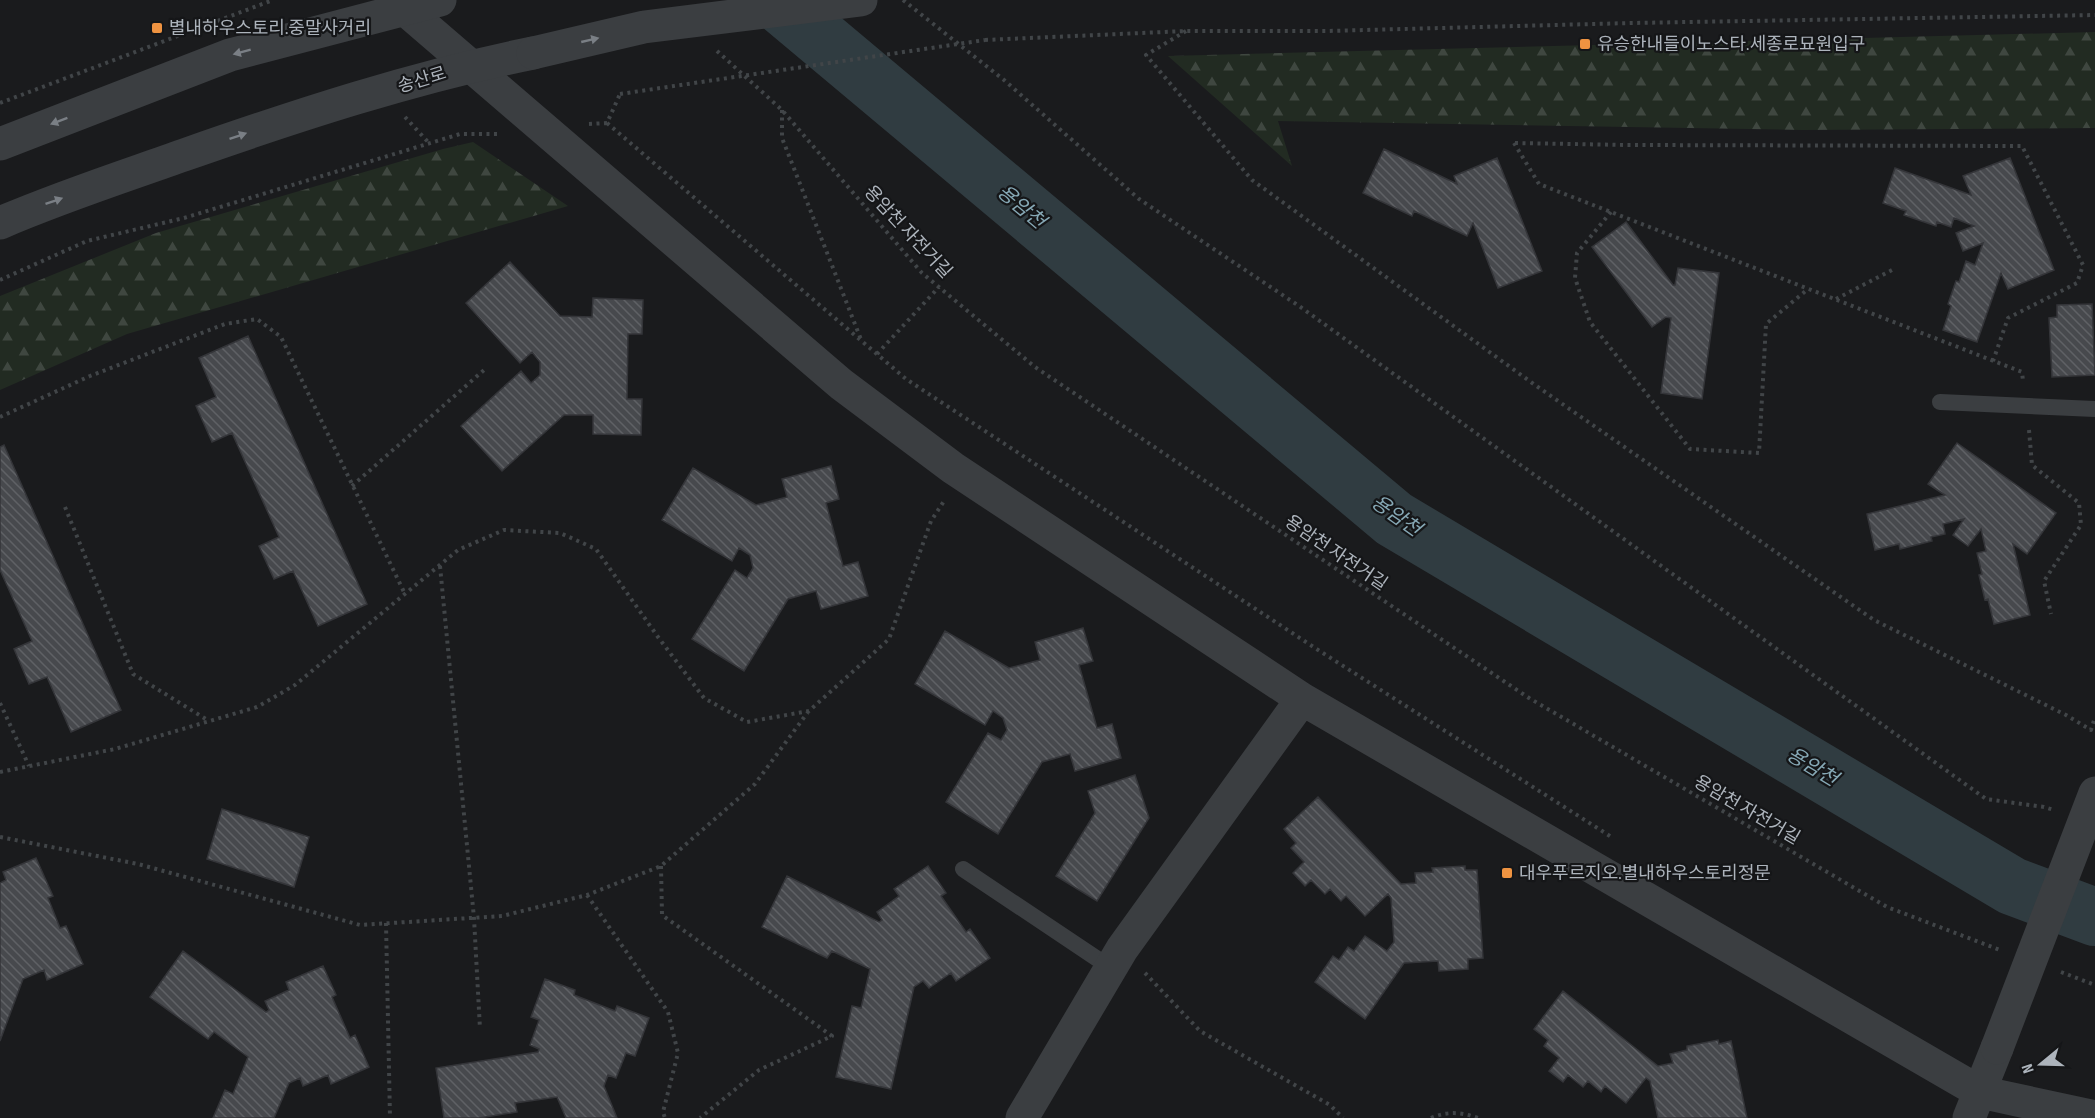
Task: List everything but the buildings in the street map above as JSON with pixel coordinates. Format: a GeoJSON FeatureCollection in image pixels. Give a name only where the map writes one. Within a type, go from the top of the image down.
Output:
{"type":"FeatureCollection","features":[{"type":"Feature","properties":{"kind":"street"},"geometry":{"type":"LineString","coordinates":[[0,144],[230,55],[400,5],[440,0]]}},
{"type":"Feature","properties":{"kind":"street","name":"송산로"},"geometry":{"type":"LineString","coordinates":[[0,223],[48,203],[260,129],[470,65],[645,27],[861,0]]}},
{"type":"Feature","properties":{"kind":"street"},"geometry":{"type":"LineString","coordinates":[[400,5],[841,384],[953,468],[1302,699],[1974,1105],[2095,1117]]}},
{"type":"Feature","properties":{"kind":"street"},"geometry":{"type":"LineString","coordinates":[[1022,1118],[1116,958],[1302,699]]}},
{"type":"Feature","properties":{"kind":"street"},"geometry":{"type":"LineString","coordinates":[[1974,1105],[2095,793]]}},
{"type":"Feature","properties":{"kind":"lane"},"geometry":{"type":"LineString","coordinates":[[1940,402],[2095,409]]}},
{"type":"Feature","properties":{"kind":"lane"},"geometry":{"type":"LineString","coordinates":[[963,869],[1116,958]]}},
{"type":"Feature","properties":{"kind":"path"},"geometry":{"type":"LineString","coordinates":[[0,103],[273,0]]}},
{"type":"Feature","properties":{"kind":"path"},"geometry":{"type":"LineString","coordinates":[[903,0],[1004,80],[1139,200],[1299,306],[1986,799],[2044,807],[2065,813]]}},
{"type":"Feature","properties":{"kind":"path"},"geometry":{"type":"LineString","coordinates":[[620,94],[985,40],[1186,31],[1327,31],[2095,15]]}},
{"type":"Feature","properties":{"kind":"path"},"geometry":{"type":"LineString","coordinates":[[1186,31],[1146,55],[1252,180],[1535,385],[1874,620],[2066,715],[2091,730],[2095,717]]}},
{"type":"Feature","properties":{"kind":"path","name":"용암천 자전거길"},"geometry":{"type":"LineString","coordinates":[[713,47],[782,110],[922,273],[1035,367],[1529,698],[1887,907],[2007,952]]}},
{"type":"Feature","properties":{"kind":"path"},"geometry":{"type":"LineString","coordinates":[[782,110],[782,138],[863,342]]}},
{"type":"Feature","properties":{"kind":"path"},"geometry":{"type":"LineString","coordinates":[[607,123],[906,379],[1315,648],[1617,840]]}},
{"type":"Feature","properties":{"kind":"path"},"geometry":{"type":"LineString","coordinates":[[0,280],[87,241],[184,218],[460,134],[488,135]]}},
{"type":"Feature","properties":{"kind":"path"},"geometry":{"type":"LineString","coordinates":[[1993,361],[2008,318],[2077,283],[2083,265],[2022,146],[1514,143],[1539,184],[1993,361],[2022,372],[2032,465],[2079,503],[2081,525],[2044,581],[2051,614]]}},
{"type":"Feature","properties":{"kind":"path"},"geometry":{"type":"LineString","coordinates":[[1611,212],[1577,253],[1575,279],[1590,322],[1690,449],[1759,453],[1766,324],[1809,289]]}},
{"type":"Feature","properties":{"kind":"path"},"geometry":{"type":"LineString","coordinates":[[1835,299],[1892,270]]}},
{"type":"Feature","properties":{"kind":"path"},"geometry":{"type":"LineString","coordinates":[[877,354],[939,286]]}},
{"type":"Feature","properties":{"kind":"path"},"geometry":{"type":"LineString","coordinates":[[0,417],[90,376],[214,328],[257,319],[281,337],[405,594]]}},
{"type":"Feature","properties":{"kind":"path"},"geometry":{"type":"LineString","coordinates":[[352,486],[484,370]]}},
{"type":"Feature","properties":{"kind":"path"},"geometry":{"type":"LineString","coordinates":[[0,837],[138,864],[360,925],[502,916],[587,895],[661,866],[755,784],[809,711],[889,639],[931,521],[946,498]]}},
{"type":"Feature","properties":{"kind":"path"},"geometry":{"type":"LineString","coordinates":[[64,507],[133,674],[210,721]]}},
{"type":"Feature","properties":{"kind":"path"},"geometry":{"type":"LineString","coordinates":[[0,772],[116,749],[257,707],[295,686],[458,550],[504,530],[560,533],[596,549],[704,698],[747,722],[809,711]]}},
{"type":"Feature","properties":{"kind":"path"},"geometry":{"type":"LineString","coordinates":[[440,566],[474,918],[480,1029]]}},
{"type":"Feature","properties":{"kind":"path"},"geometry":{"type":"LineString","coordinates":[[0,703],[28,766]]}},
{"type":"Feature","properties":{"kind":"path"},"geometry":{"type":"LineString","coordinates":[[661,866],[662,915],[832,1036],[759,1070],[699,1118]]}},
{"type":"Feature","properties":{"kind":"path"},"geometry":{"type":"LineString","coordinates":[[587,895],[668,1012],[678,1053],[663,1112],[665,1118]]}},
{"type":"Feature","properties":{"kind":"path"},"geometry":{"type":"LineString","coordinates":[[386,923],[390,1118]]}},
{"type":"Feature","properties":{"kind":"path"},"geometry":{"type":"LineString","coordinates":[[1116,958],[1200,1031],[1330,1105],[1343,1118]]}},
{"type":"Feature","properties":{"kind":"path"},"geometry":{"type":"LineString","coordinates":[[2051,969],[2095,985]]}},
{"type":"Feature","properties":{"kind":"path"},"geometry":{"type":"LineString","coordinates":[[1431,1118],[1441,1114],[1465,1113],[1478,1118]]}},
{"type":"Feature","properties":{"kind":"green space"},"geometry":{"type":"Polygon","coordinates":[[[2095,32],[2095,128],[1803,130],[1278,121],[1292,166],[1168,56],[2095,32]]]}},
{"type":"Feature","properties":{"kind":"green space"},"geometry":{"type":"Polygon","coordinates":[[[473,142],[568,206],[127,334],[0,390],[0,296],[156,233],[473,142]]]}},
{"type":"Feature","properties":{"kind":"waterway","name":"용암천"},"geometry":{"type":"LineString","coordinates":[[775,0],[1394,519],[2012,886],[2095,917]]}},
{"type":"Feature","properties":{"kind":"place","name":"별내하우스토리.중말사거리"},"geometry":{"type":"Point","coordinates":[157,28]}},
{"type":"Feature","properties":{"kind":"place","name":"유승한내들이노스타.세종로묘원입구"},"geometry":{"type":"Point","coordinates":[1585,44]}},
{"type":"Feature","properties":{"kind":"place","name":"대우푸르지오.별내하우스토리정문"},"geometry":{"type":"Point","coordinates":[1507,873]}}]}
